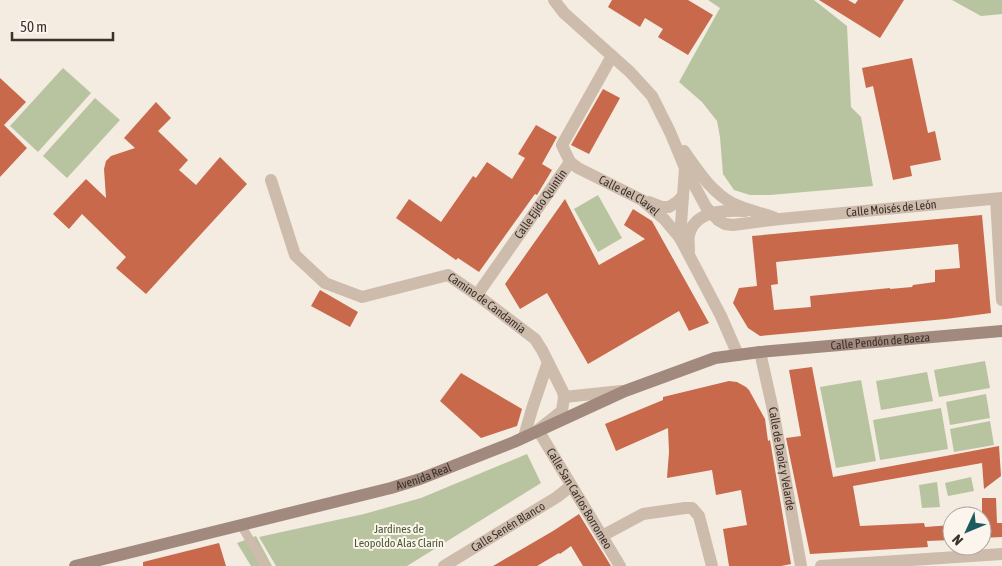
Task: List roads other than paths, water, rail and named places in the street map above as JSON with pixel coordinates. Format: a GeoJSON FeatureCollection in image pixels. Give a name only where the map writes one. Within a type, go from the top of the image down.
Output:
{"type":"FeatureCollection","features":[{"type":"Feature","properties":{"kind":"main road","name":"Calle Pendón de Baeza"},"geometry":{"type":"LineString","coordinates":[[760,352],[1002,331]]}},
{"type":"Feature","properties":{"kind":"main road","name":"Avenida Real"},"geometry":{"type":"LineString","coordinates":[[80,565],[420,480],[524,437],[624,391],[715,358],[760,352]]}},
{"type":"Feature","properties":{"kind":"street","name":"Calle Moisés de León"},"geometry":{"type":"LineString","coordinates":[[554,0],[564,13],[630,72],[652,96],[685,168],[710,213],[725,224],[754,223],[999,199]]}},
{"type":"Feature","properties":{"kind":"street","name":"Calle Ejido Quintin"},"geometry":{"type":"LineString","coordinates":[[477,295],[570,162],[562,145],[612,56]]}},
{"type":"Feature","properties":{"kind":"street","name":"Calle Moisés de León"},"geometry":{"type":"LineString","coordinates":[[670,132],[700,174],[722,196],[733,204],[780,219]]}},
{"type":"Feature","properties":{"kind":"street","name":"Calle del Clavel"},"geometry":{"type":"LineString","coordinates":[[570,162],[578,168],[642,200],[664,219],[680,238]]}},
{"type":"Feature","properties":{"kind":"street","name":"Calle Moisés de León"},"geometry":{"type":"LineString","coordinates":[[680,238],[685,168]]}},
{"type":"Feature","properties":{"kind":"street","name":"Camino de Candamia"},"geometry":{"type":"LineString","coordinates":[[271,180],[295,255],[325,283],[362,297],[448,275],[536,339],[564,397]]}},
{"type":"Feature","properties":{"kind":"street"},"geometry":{"type":"LineString","coordinates":[[642,200],[662,207],[669,207],[683,196]]}},
{"type":"Feature","properties":{"kind":"street"},"geometry":{"type":"LineString","coordinates":[[999,199],[1002,300]]}},
{"type":"Feature","properties":{"kind":"street","name":"Calle Moisés de León"},"geometry":{"type":"LineString","coordinates":[[710,213],[755,212]]}},
{"type":"Feature","properties":{"kind":"street"},"geometry":{"type":"LineString","coordinates":[[689,255],[689,236],[692,228],[698,221],[710,213]]}},
{"type":"Feature","properties":{"kind":"street"},"geometry":{"type":"LineString","coordinates":[[680,238],[721,316],[738,355]]}},
{"type":"Feature","properties":{"kind":"street","name":"Calle de Daoíz y Velarde"},"geometry":{"type":"LineString","coordinates":[[760,352],[773,410],[801,566]]}},
{"type":"Feature","properties":{"kind":"street"},"geometry":{"type":"LineString","coordinates":[[524,437],[548,362]]}},
{"type":"Feature","properties":{"kind":"street"},"geometry":{"type":"LineString","coordinates":[[538,430],[562,411],[564,397],[624,391]]}},
{"type":"Feature","properties":{"kind":"street","name":"Calle San Carlos Borromeo"},"geometry":{"type":"LineString","coordinates":[[538,430],[620,566]]}},
{"type":"Feature","properties":{"kind":"street","name":"Calle Senén Blanco"},"geometry":{"type":"LineString","coordinates":[[444,566],[571,486]]}},
{"type":"Feature","properties":{"kind":"street"},"geometry":{"type":"LineString","coordinates":[[602,536],[642,514],[692,508],[699,516],[712,566]]}},
{"type":"Feature","properties":{"kind":"street"},"geometry":{"type":"LineString","coordinates":[[241,525],[266,566]]}},
{"type":"Feature","properties":{"kind":"street"},"geometry":{"type":"LineString","coordinates":[[821,566],[1002,554]]}},
{"type":"Feature","properties":{"kind":"park label","name":"Jardines de Leopoldo Alas Clarín"},"geometry":{"type":"Point","coordinates":[399,536]}}]}
